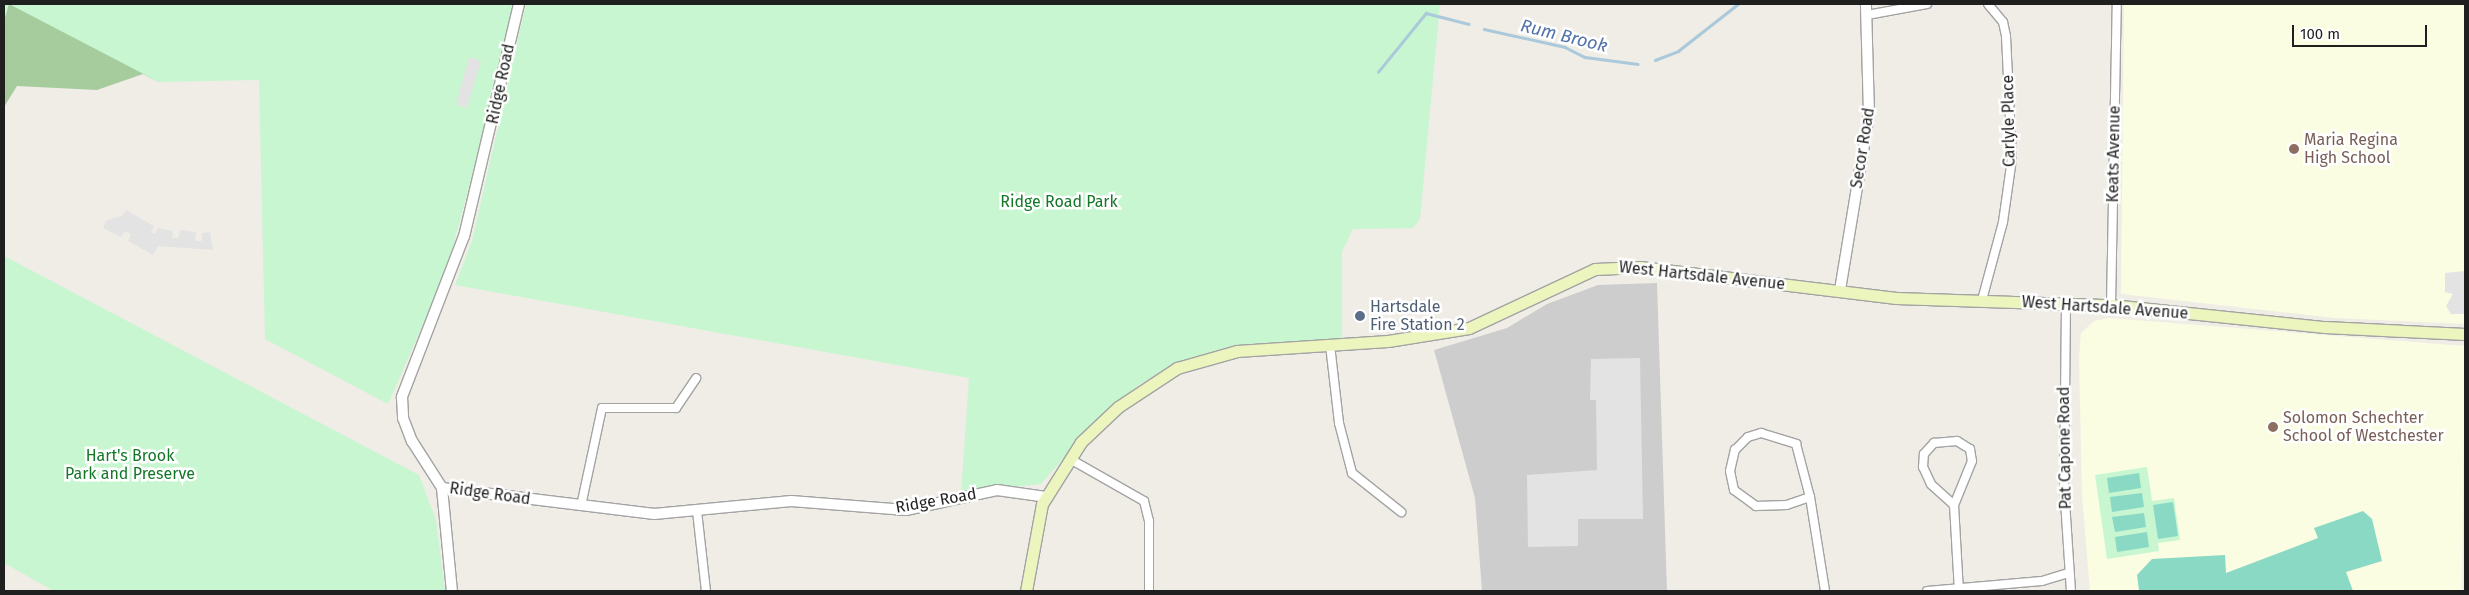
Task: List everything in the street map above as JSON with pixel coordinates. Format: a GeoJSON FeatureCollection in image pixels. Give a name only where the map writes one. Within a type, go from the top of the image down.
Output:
{"type":"FeatureCollection","features":[{"type":"Feature","properties":{"kind":"main road","name":"West Hartsdale Avenue"},"geometry":{"type":"LineString","coordinates":[[1026,591],[1039,512],[1046,497],[1070,459],[1118,407],[1177,368],[1237,351],[1330,345],[1468,328],[1595,269],[1640,267],[1896,298],[2111,305],[2324,327],[2465,334]]}},
{"type":"Feature","properties":{"kind":"street","name":"Ridge Road"},"geometry":{"type":"LineString","coordinates":[[519,4],[464,236],[402,397],[403,418],[412,441],[442,488],[654,514],[791,501],[906,510],[997,490],[1046,497]]}},
{"type":"Feature","properties":{"kind":"street","name":"Secor Road"},"geometry":{"type":"LineString","coordinates":[[1840,290],[1869,114],[1868,15],[1866,4]]}},
{"type":"Feature","properties":{"kind":"street"},"geometry":{"type":"LineString","coordinates":[[1868,15],[1927,4]]}},
{"type":"Feature","properties":{"kind":"street","name":"Carlyle Place"},"geometry":{"type":"LineString","coordinates":[[1982,300],[2003,222],[2012,159],[2006,36],[2003,22],[1988,4]]}},
{"type":"Feature","properties":{"kind":"street","name":"Keats Avenue"},"geometry":{"type":"LineString","coordinates":[[2111,305],[2117,4]]}},
{"type":"Feature","properties":{"kind":"street","name":"Pat Capone Road"},"geometry":{"type":"LineString","coordinates":[[2066,304],[2064,486],[2071,591]]}},
{"type":"Feature","properties":{"kind":"street"},"geometry":{"type":"LineString","coordinates":[[1330,345],[1339,423],[1352,472],[1401,512]]}},
{"type":"Feature","properties":{"kind":"street"},"geometry":{"type":"LineString","coordinates":[[581,506],[602,408],[676,408],[696,378]]}},
{"type":"Feature","properties":{"kind":"street"},"geometry":{"type":"LineString","coordinates":[[1810,497],[1772,508],[1756,506],[1741,498],[1730,471],[1735,450],[1748,437],[1762,433],[1788,438],[1802,454],[1810,497],[1825,591]]}},
{"type":"Feature","properties":{"kind":"street"},"geometry":{"type":"LineString","coordinates":[[1954,505],[1931,484],[1923,467],[1924,454],[1934,443],[1957,441],[1970,449],[1969,474],[1954,505],[1958,590]]}},
{"type":"Feature","properties":{"kind":"street"},"geometry":{"type":"LineString","coordinates":[[1070,459],[1144,502],[1149,521],[1149,591]]}},
{"type":"Feature","properties":{"kind":"street"},"geometry":{"type":"LineString","coordinates":[[442,488],[452,591]]}},
{"type":"Feature","properties":{"kind":"street"},"geometry":{"type":"LineString","coordinates":[[697,511],[706,591]]}},
{"type":"Feature","properties":{"kind":"street"},"geometry":{"type":"LineString","coordinates":[[1927,591],[1958,590],[2042,581],[2069,573]]}},
{"type":"Feature","properties":{"kind":"shaded area","name":"Maria Regina High School"},"geometry":{"type":"Polygon","coordinates":[[[2124,4],[2465,4],[2465,324],[2335,318],[2121,294],[2124,4]]]}},
{"type":"Feature","properties":{"kind":"shaded area"},"geometry":{"type":"Polygon","coordinates":[[[469,57],[481,61],[467,108],[456,105],[469,57]]]}},
{"type":"Feature","properties":{"kind":"shaded area"},"geometry":{"type":"Polygon","coordinates":[[[126,210],[154,226],[151,232],[155,234],[158,228],[173,231],[172,238],[178,238],[180,230],[196,232],[195,241],[202,241],[202,233],[210,232],[213,250],[158,246],[153,255],[128,241],[131,234],[125,231],[121,237],[103,228],[107,220],[122,216],[126,210]]]}},
{"type":"Feature","properties":{"kind":"shaded area"},"geometry":{"type":"Polygon","coordinates":[[[2465,271],[2465,314],[2451,314],[2446,306],[2453,294],[2445,292],[2445,273],[2465,271]]]}},
{"type":"Feature","properties":{"kind":"shaded area"},"geometry":{"type":"Polygon","coordinates":[[[1657,283],[1667,591],[1482,591],[1475,498],[1434,350],[1507,328],[1547,304],[1598,285],[1657,283]]]}},
{"type":"Feature","properties":{"kind":"shaded area","name":"Solomon Schechter School of Westchester"},"geometry":{"type":"Polygon","coordinates":[[[2109,318],[2465,346],[2462,591],[2090,591],[2082,496],[2079,358],[2081,333],[2094,321],[2109,318]]]}},
{"type":"Feature","properties":{"kind":"shaded area"},"geometry":{"type":"Polygon","coordinates":[[[1640,358],[1643,519],[1578,519],[1578,546],[1528,547],[1527,475],[1597,470],[1596,400],[1590,400],[1591,359],[1640,358]]]}},
{"type":"Feature","properties":{"kind":"green space"},"geometry":{"type":"Polygon","coordinates":[[[4,4],[288,4],[159,82],[143,74],[97,90],[17,86],[4,107],[4,4]]]}},
{"type":"Feature","properties":{"kind":"green space"},"geometry":{"type":"Polygon","coordinates":[[[4,4],[9,4],[4,21],[4,4]]]}},
{"type":"Feature","properties":{"kind":"green space"},"geometry":{"type":"Polygon","coordinates":[[[9,4],[517,4],[447,270],[388,404],[265,339],[259,80],[159,82],[9,4]]]}},
{"type":"Feature","properties":{"kind":"green space","name":"Ridge Road Park"},"geometry":{"type":"Polygon","coordinates":[[[526,4],[1440,4],[1420,219],[1413,228],[1353,229],[1342,252],[1342,341],[1259,344],[1174,367],[1140,384],[1106,410],[1041,484],[961,493],[969,378],[455,285],[472,241],[526,4]]]}},
{"type":"Feature","properties":{"kind":"green space","name":"Hart's Brook Park and Preserve"},"geometry":{"type":"Polygon","coordinates":[[[4,256],[419,475],[436,520],[445,591],[54,591],[4,563],[4,256]]]}},
{"type":"Feature","properties":{"kind":"green space"},"geometry":{"type":"Polygon","coordinates":[[[2147,467],[2152,501],[2174,498],[2180,540],[2158,543],[2159,551],[2107,559],[2095,475],[2147,467]]]}},
{"type":"Feature","properties":{"kind":"green space"},"geometry":{"type":"Polygon","coordinates":[[[2139,473],[2141,488],[2109,493],[2107,478],[2139,473]]]}},
{"type":"Feature","properties":{"kind":"green space"},"geometry":{"type":"Polygon","coordinates":[[[2142,493],[2144,507],[2112,512],[2110,497],[2142,493]]]}},
{"type":"Feature","properties":{"kind":"green space"},"geometry":{"type":"Polygon","coordinates":[[[2173,502],[2178,536],[2158,539],[2153,505],[2173,502]]]}},
{"type":"Feature","properties":{"kind":"green space"},"geometry":{"type":"Polygon","coordinates":[[[2363,511],[2372,519],[2382,561],[2346,572],[2353,591],[2139,591],[2137,575],[2152,559],[2225,555],[2226,573],[2318,538],[2314,528],[2363,511]]]}},
{"type":"Feature","properties":{"kind":"green space"},"geometry":{"type":"Polygon","coordinates":[[[2144,513],[2146,527],[2115,532],[2112,517],[2144,513]]]}},
{"type":"Feature","properties":{"kind":"green space"},"geometry":{"type":"Polygon","coordinates":[[[2147,532],[2149,547],[2117,552],[2115,537],[2147,532]]]}},
{"type":"Feature","properties":{"kind":"waterway","name":"Rum Brook"},"geometry":{"type":"LineString","coordinates":[[1655,60],[1678,51],[1738,4]]}},
{"type":"Feature","properties":{"kind":"waterway","name":"Rum Brook"},"geometry":{"type":"LineString","coordinates":[[1378,72],[1426,13],[1469,24]]}},
{"type":"Feature","properties":{"kind":"waterway","name":"Rum Brook"},"geometry":{"type":"LineString","coordinates":[[1484,29],[1565,47],[1585,57],[1638,64]]}},
{"type":"Feature","properties":{"kind":"place","name":"Maria Regina High School"},"geometry":{"type":"Point","coordinates":[2294,149]}},
{"type":"Feature","properties":{"kind":"place","name":"Hartsdale Fire Station 2"},"geometry":{"type":"Point","coordinates":[1360,316]}},
{"type":"Feature","properties":{"kind":"place","name":"Solomon Schechter School of Westchester"},"geometry":{"type":"Point","coordinates":[2273,427]}}]}
